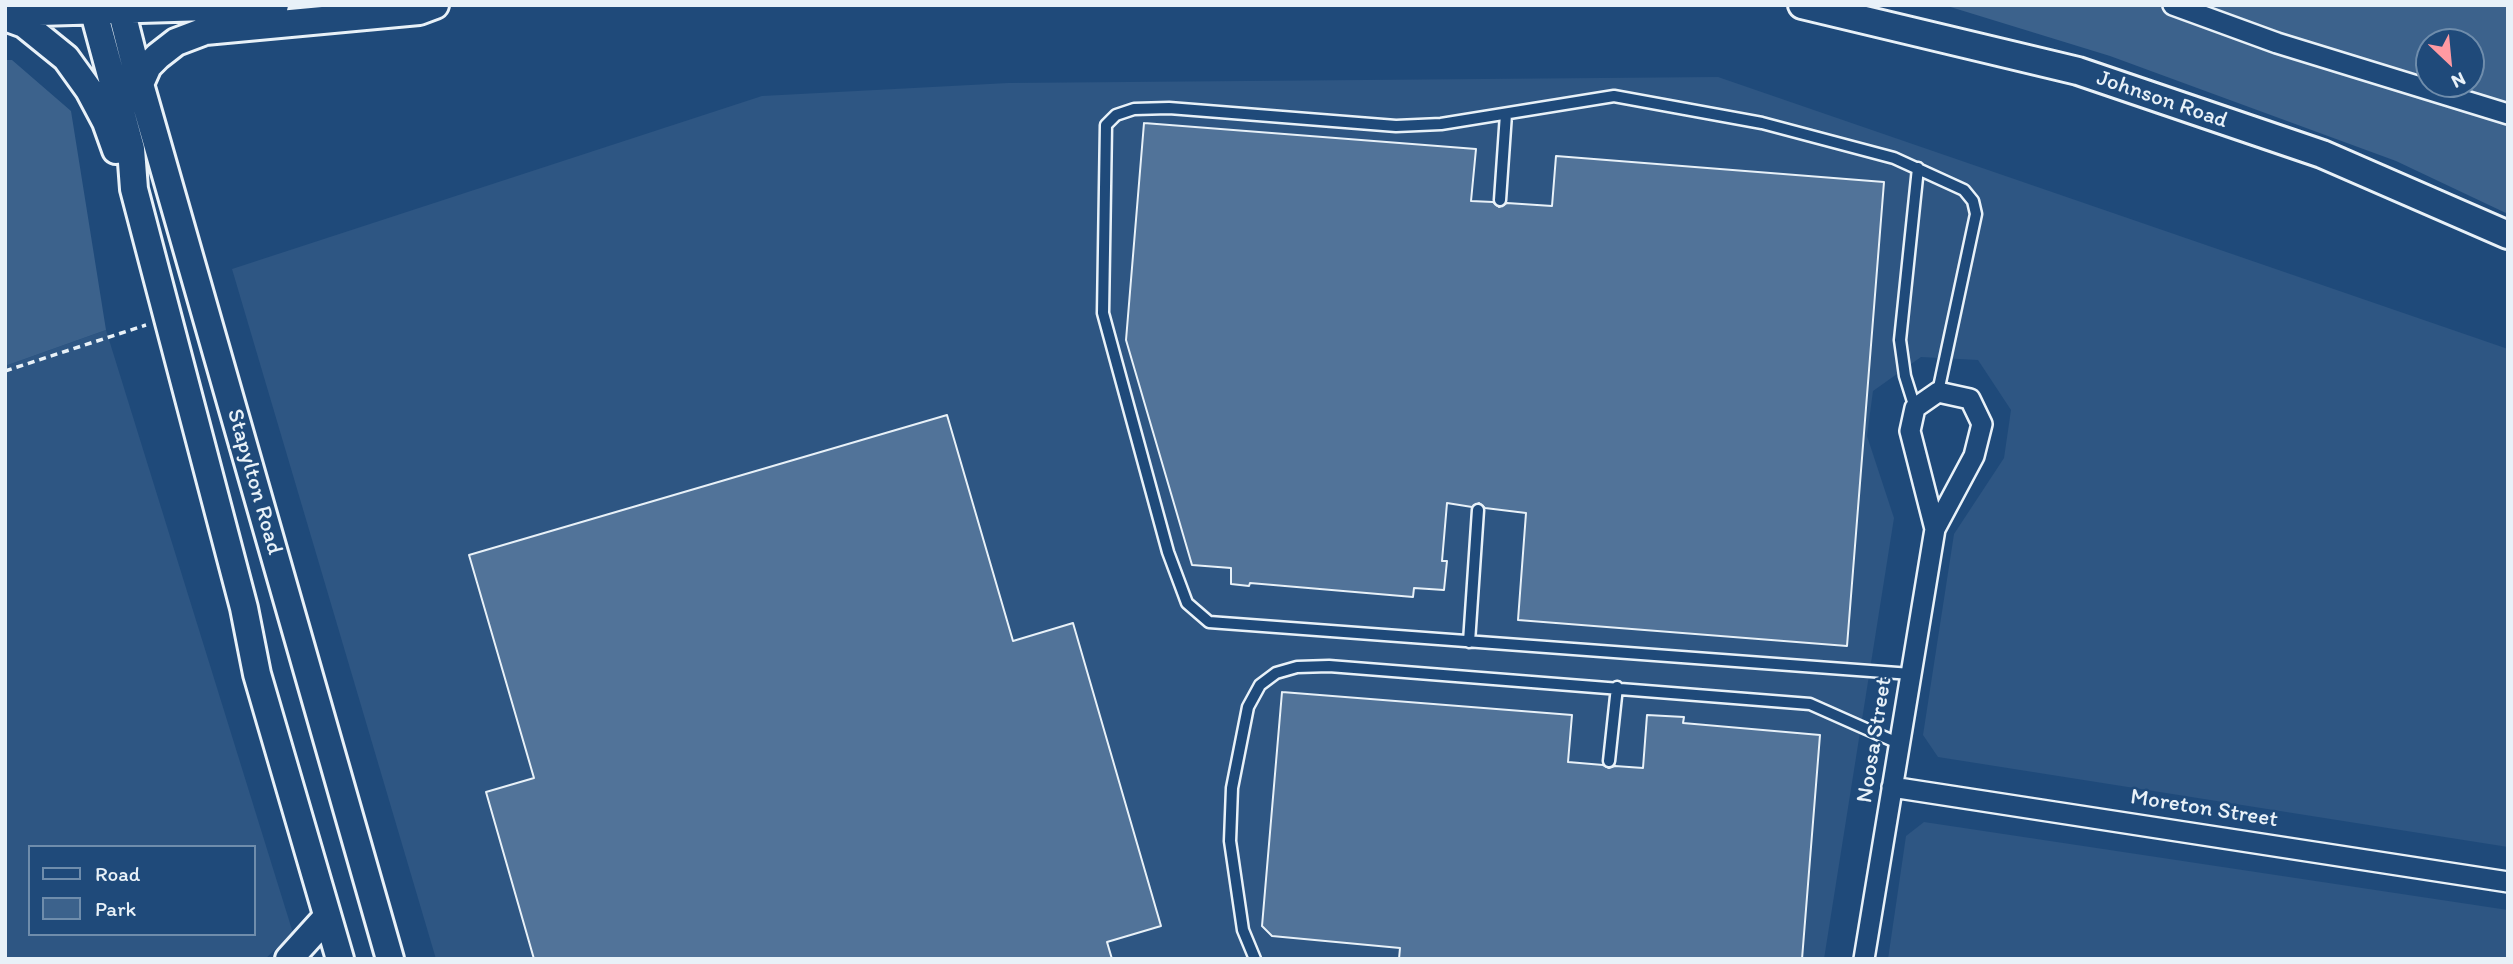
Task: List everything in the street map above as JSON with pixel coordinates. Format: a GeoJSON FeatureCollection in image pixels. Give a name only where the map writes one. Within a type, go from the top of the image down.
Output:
{"type":"FeatureCollection","features":[{"type":"Feature","properties":{"kind":"main road"},"geometry":{"type":"LineString","coordinates":[[5,15],[93,7],[275,5]]}},
{"type":"Feature","properties":{"kind":"main road"},"geometry":{"type":"LineString","coordinates":[[139,84],[148,66],[158,55],[176,42],[205,31],[419,11],[435,5]]}},
{"type":"Feature","properties":{"kind":"main road","name":"Johnson Road"},"geometry":{"type":"LineString","coordinates":[[1802,5],[2078,71],[2322,154],[2508,235]]}},
{"type":"Feature","properties":{"kind":"main road","name":"Stapylton Road"},"geometry":{"type":"LineString","coordinates":[[121,6],[139,84],[390,959]]}},
{"type":"Feature","properties":{"kind":"main road","name":"Stapylton Road"},"geometry":{"type":"LineString","coordinates":[[93,7],[131,149],[134,189]]}},
{"type":"Feature","properties":{"kind":"main road","name":"Stapylton Road"},"geometry":{"type":"LineString","coordinates":[[5,15],[44,38],[72,65],[106,122],[134,189],[244,608],[257,674],[340,959]]}},
{"type":"Feature","properties":{"kind":"main road"},"geometry":{"type":"LineString","coordinates":[[289,959],[327,917]]}},
{"type":"Feature","properties":{"kind":"street"},"geometry":{"type":"LineString","coordinates":[[2173,5],[2277,43],[2508,114]]}},
{"type":"Feature","properties":{"kind":"street"},"geometry":{"type":"LineString","coordinates":[[1915,408],[1938,392]]}},
{"type":"Feature","properties":{"kind":"street","name":"Noosa Street"},"geometry":{"type":"LineString","coordinates":[[1864,959],[1935,529],[1974,456],[1982,424],[1970,399],[1938,392]]}},
{"type":"Feature","properties":{"kind":"street","name":"Noosa Street"},"geometry":{"type":"LineString","coordinates":[[1915,408],[1910,431],[1935,529]]}},
{"type":"Feature","properties":{"kind":"street","name":"Moreton Street"},"geometry":{"type":"LineString","coordinates":[[1892,787],[2508,882]]}},
{"type":"Feature","properties":{"kind":"lane"},"geometry":{"type":"LineString","coordinates":[[1911,674],[1209,622],[1187,603],[1168,552],[1103,313],[1106,125],[1116,115],[1135,109],[1170,108],[1396,126],[1441,124],[1614,96],[1762,123],[1894,158],[1964,190],[1973,201],[1976,214],[1938,392]]}},
{"type":"Feature","properties":{"kind":"lane"},"geometry":{"type":"LineString","coordinates":[[1500,200],[1506,114]]}},
{"type":"Feature","properties":{"kind":"lane"},"geometry":{"type":"LineString","coordinates":[[1915,408],[1905,376],[1900,340],[1918,169]]}},
{"type":"Feature","properties":{"kind":"lane"},"geometry":{"type":"LineString","coordinates":[[1469,642],[1478,510]]}},
{"type":"Feature","properties":{"kind":"lane"},"geometry":{"type":"LineString","coordinates":[[1255,959],[1243,930],[1230,841],[1232,788],[1248,707],[1260,685],[1276,673],[1297,667],[1329,666],[1810,704],[1900,744]]}},
{"type":"Feature","properties":{"kind":"lane"},"geometry":{"type":"LineString","coordinates":[[1608,761],[1617,687]]}},
{"type":"Feature","properties":{"kind":"path"},"geometry":{"type":"LineString","coordinates":[[5,371],[167,318]]}},
{"type":"Feature","properties":{"kind":"shaded area"},"geometry":{"type":"Polygon","coordinates":[[[1718,77],[2508,349],[2508,847],[1938,757],[1923,735],[1954,534],[2004,458],[2011,410],[1978,360],[1921,357],[1873,391],[1867,436],[1894,518],[1824,959],[436,959],[232,269],[762,96],[1008,83],[1718,77]]]}},
{"type":"Feature","properties":{"kind":"shaded area"},"geometry":{"type":"Polygon","coordinates":[[[106,330],[293,933],[265,959],[5,959],[5,366],[106,330]]]}},
{"type":"Feature","properties":{"kind":"shaded area"},"geometry":{"type":"Polygon","coordinates":[[[1924,822],[2508,910],[2508,959],[1888,959],[1906,836],[1924,822]]]}},
{"type":"Feature","properties":{"kind":"green space"},"geometry":{"type":"Polygon","coordinates":[[[1944,5],[2508,5],[2508,214],[2396,161],[2110,56],[1944,5]]]}},
{"type":"Feature","properties":{"kind":"green space"},"geometry":{"type":"Polygon","coordinates":[[[5,60],[12,60],[71,111],[106,330],[5,366],[5,60]]]}},
{"type":"Feature","properties":{"kind":"building"},"geometry":{"type":"Polygon","coordinates":[[[1144,123],[1476,149],[1471,201],[1493,202],[1499,207],[1507,203],[1552,206],[1556,156],[1884,182],[1847,646],[1518,620],[1526,513],[1485,508],[1479,503],[1472,507],[1447,503],[1442,561],[1447,561],[1444,590],[1414,588],[1413,597],[1250,583],[1249,586],[1231,584],[1231,568],[1192,565],[1126,340],[1144,123]]]}},
{"type":"Feature","properties":{"kind":"building"},"geometry":{"type":"Polygon","coordinates":[[[947,415],[1013,641],[1073,623],[1161,926],[1107,942],[1112,959],[534,959],[486,792],[534,778],[469,555],[947,415]]]}},
{"type":"Feature","properties":{"kind":"building"},"geometry":{"type":"Polygon","coordinates":[[[1282,692],[1572,715],[1568,762],[1609,768],[1643,768],[1647,715],[1684,717],[1683,723],[1820,735],[1802,959],[1399,959],[1400,948],[1272,936],[1262,926],[1282,692]]]}}]}
